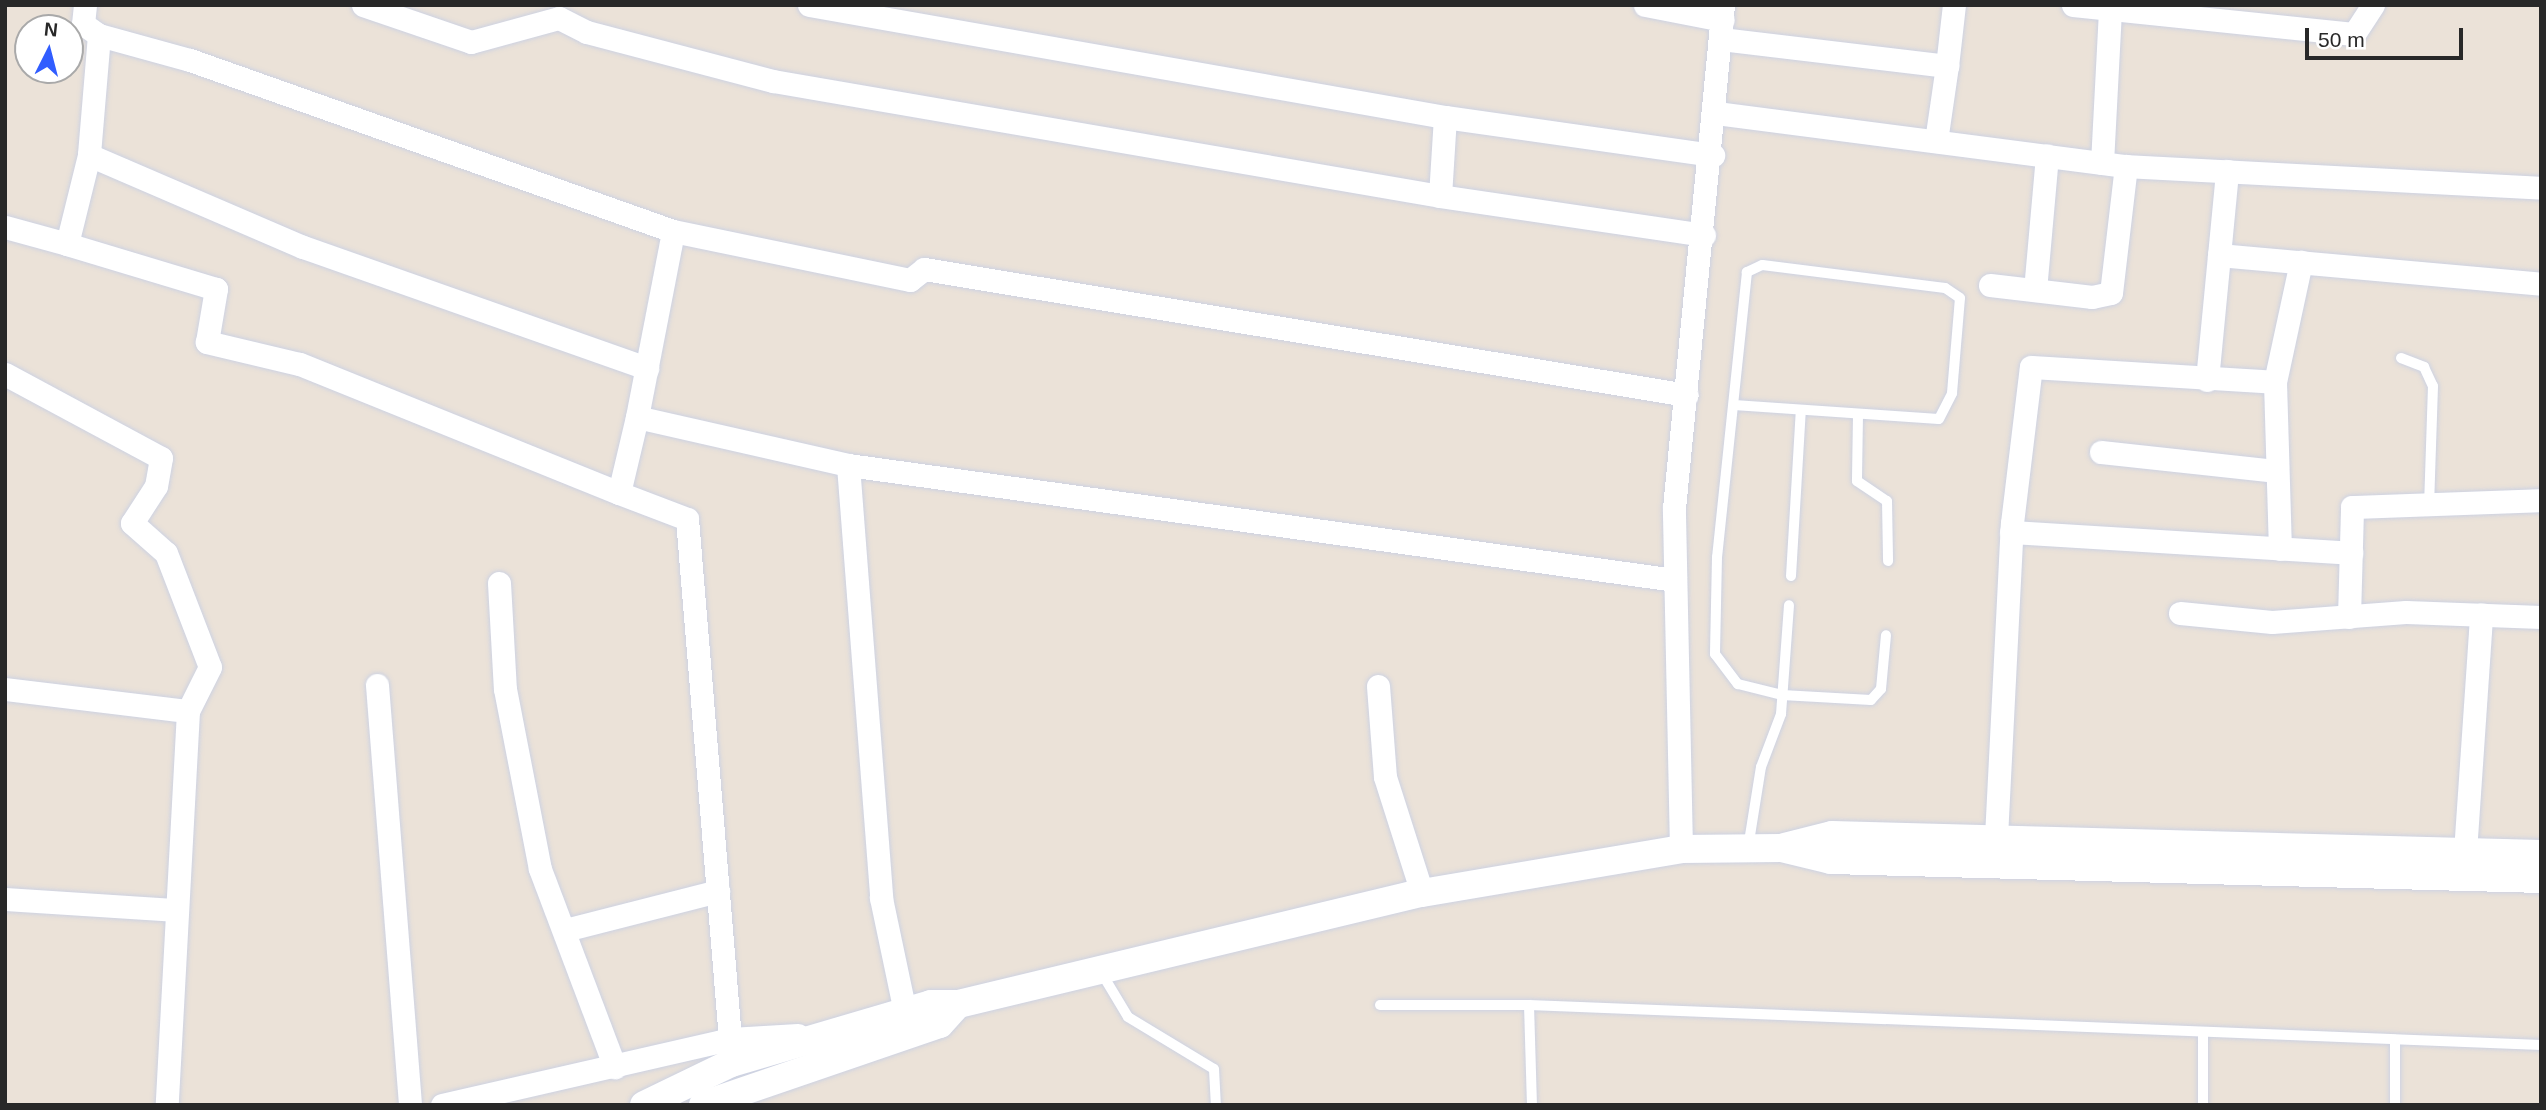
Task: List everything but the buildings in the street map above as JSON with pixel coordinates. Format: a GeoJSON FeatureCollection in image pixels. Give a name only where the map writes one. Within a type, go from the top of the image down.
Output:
{"type":"FeatureCollection","features":[{"type":"Feature","properties":{"kind":"street"},"geometry":{"type":"LineString","coordinates":[[85,5],[83,24],[99,35],[190,61],[673,231],[897,278],[910,280],[924,269],[1687,395]]}},
{"type":"Feature","properties":{"kind":"street"},"geometry":{"type":"LineString","coordinates":[[363,5],[391,11],[471,43],[559,18],[587,32],[773,81],[1440,196],[1704,235]]}},
{"type":"Feature","properties":{"kind":"street"},"geometry":{"type":"LineString","coordinates":[[808,5],[1445,117],[1713,155]]}},
{"type":"Feature","properties":{"kind":"street"},"geometry":{"type":"LineString","coordinates":[[1645,5],[1947,66]]}},
{"type":"Feature","properties":{"kind":"street"},"geometry":{"type":"LineString","coordinates":[[1936,141],[1954,5]]}},
{"type":"Feature","properties":{"kind":"street"},"geometry":{"type":"LineString","coordinates":[[2073,5],[2354,34],[2373,5]]}},
{"type":"Feature","properties":{"kind":"street"},"geometry":{"type":"LineString","coordinates":[[2102,163],[2110,9]]}},
{"type":"Feature","properties":{"kind":"street"},"geometry":{"type":"LineString","coordinates":[[1681,849],[1674,509],[1713,155],[1722,21]]}},
{"type":"Feature","properties":{"kind":"street"},"geometry":{"type":"LineString","coordinates":[[67,244],[89,155],[99,35]]}},
{"type":"Feature","properties":{"kind":"street"},"geometry":{"type":"LineString","coordinates":[[1716,113],[2126,166],[2541,188]]}},
{"type":"Feature","properties":{"kind":"street"},"geometry":{"type":"LineString","coordinates":[[1440,196],[1445,117]]}},
{"type":"Feature","properties":{"kind":"street"},"geometry":{"type":"LineString","coordinates":[[89,155],[303,247],[647,368]]}},
{"type":"Feature","properties":{"kind":"street"},"geometry":{"type":"LineString","coordinates":[[2035,290],[2047,156]]}},
{"type":"Feature","properties":{"kind":"street"},"geometry":{"type":"LineString","coordinates":[[1990,285],[2092,298],[2111,293],[2126,166]]}},
{"type":"Feature","properties":{"kind":"street"},"geometry":{"type":"LineString","coordinates":[[2207,380],[2227,171]]}},
{"type":"Feature","properties":{"kind":"street"},"geometry":{"type":"LineString","coordinates":[[5,227],[216,289],[207,342],[299,364],[687,519],[730,1039]]}},
{"type":"Feature","properties":{"kind":"street"},"geometry":{"type":"LineString","coordinates":[[619,493],[637,417],[673,231]]}},
{"type":"Feature","properties":{"kind":"street"},"geometry":{"type":"LineString","coordinates":[[2219,255],[2541,284]]}},
{"type":"Feature","properties":{"kind":"street"},"geometry":{"type":"LineString","coordinates":[[2280,549],[2275,471],[2275,382],[2301,262]]}},
{"type":"Feature","properties":{"kind":"street"},"geometry":{"type":"LineString","coordinates":[[1996,837],[2011,532],[2031,367],[2207,380],[2275,382]]}},
{"type":"Feature","properties":{"kind":"street"},"geometry":{"type":"LineString","coordinates":[[5,374],[161,458],[156,486],[132,523],[166,553],[210,667],[188,712],[174,910],[167,1105]]}},
{"type":"Feature","properties":{"kind":"street"},"geometry":{"type":"LineString","coordinates":[[637,417],[848,465],[1675,580]]}},
{"type":"Feature","properties":{"kind":"street"},"geometry":{"type":"LineString","coordinates":[[2101,453],[2275,471]]}},
{"type":"Feature","properties":{"kind":"street"},"geometry":{"type":"LineString","coordinates":[[848,465],[881,898],[905,1012]]}},
{"type":"Feature","properties":{"kind":"street"},"geometry":{"type":"LineString","coordinates":[[2348,617],[2352,507],[2541,500]]}},
{"type":"Feature","properties":{"kind":"street"},"geometry":{"type":"LineString","coordinates":[[2011,532],[2351,553]]}},
{"type":"Feature","properties":{"kind":"street"},"geometry":{"type":"LineString","coordinates":[[499,583],[508,702],[540,869],[615,1067]]}},
{"type":"Feature","properties":{"kind":"street"},"geometry":{"type":"LineString","coordinates":[[2180,613],[2272,622],[2348,617],[2541,617]]}},
{"type":"Feature","properties":{"kind":"street"},"geometry":{"type":"LineString","coordinates":[[2465,852],[2480,615]]}},
{"type":"Feature","properties":{"kind":"street"},"geometry":{"type":"LineString","coordinates":[[377,685],[410,1105]]}},
{"type":"Feature","properties":{"kind":"street"},"geometry":{"type":"LineString","coordinates":[[1378,686],[1385,777],[1422,893]]}},
{"type":"Feature","properties":{"kind":"street"},"geometry":{"type":"LineString","coordinates":[[5,689],[188,712]]}},
{"type":"Feature","properties":{"kind":"street"},"geometry":{"type":"LineString","coordinates":[[1782,848],[1832,835],[1996,837],[2541,854]]}},
{"type":"Feature","properties":{"kind":"street"},"geometry":{"type":"LineString","coordinates":[[643,1105],[731,1063],[905,1012],[958,1004],[1422,893],[1681,849],[1782,848],[1831,860],[2541,879]]}},
{"type":"Feature","properties":{"kind":"street"},"geometry":{"type":"LineString","coordinates":[[565,930],[718,891]]}},
{"type":"Feature","properties":{"kind":"street"},"geometry":{"type":"LineString","coordinates":[[5,899],[174,910]]}},
{"type":"Feature","properties":{"kind":"street"},"geometry":{"type":"LineString","coordinates":[[703,1105],[737,1098],[940,1024],[958,1004]]}},
{"type":"Feature","properties":{"kind":"street"},"geometry":{"type":"LineString","coordinates":[[442,1105],[730,1039],[831,1034]]}},
{"type":"Feature","properties":{"kind":"lane"},"geometry":{"type":"LineString","coordinates":[[1734,405],[1925,421],[1945,415],[1960,308],[1953,291],[1753,266],[1744,285],[1717,557],[1715,654],[1729,680],[1782,695],[1871,700],[1881,689],[1886,635]]}},
{"type":"Feature","properties":{"kind":"lane"},"geometry":{"type":"LineString","coordinates":[[2401,358],[2424,367],[2433,386],[2429,504]]}},
{"type":"Feature","properties":{"kind":"lane"},"geometry":{"type":"LineString","coordinates":[[1791,576],[1801,411]]}},
{"type":"Feature","properties":{"kind":"lane"},"geometry":{"type":"LineString","coordinates":[[1858,415],[1857,481],[1887,501],[1888,561]]}},
{"type":"Feature","properties":{"kind":"lane"},"geometry":{"type":"LineString","coordinates":[[1748,848],[1761,766],[1782,695],[1789,605]]}},
{"type":"Feature","properties":{"kind":"lane"},"geometry":{"type":"LineString","coordinates":[[1100,970],[1128,1017],[1214,1069],[1216,1105]]}},
{"type":"Feature","properties":{"kind":"lane"},"geometry":{"type":"LineString","coordinates":[[1380,1005],[1529,1005],[2203,1036],[2541,1045]]}},
{"type":"Feature","properties":{"kind":"lane"},"geometry":{"type":"LineString","coordinates":[[1529,1005],[1532,1105]]}},
{"type":"Feature","properties":{"kind":"lane"},"geometry":{"type":"LineString","coordinates":[[2203,1036],[2203,1105]]}},
{"type":"Feature","properties":{"kind":"lane"},"geometry":{"type":"LineString","coordinates":[[2395,1042],[2395,1105]]}}]}
